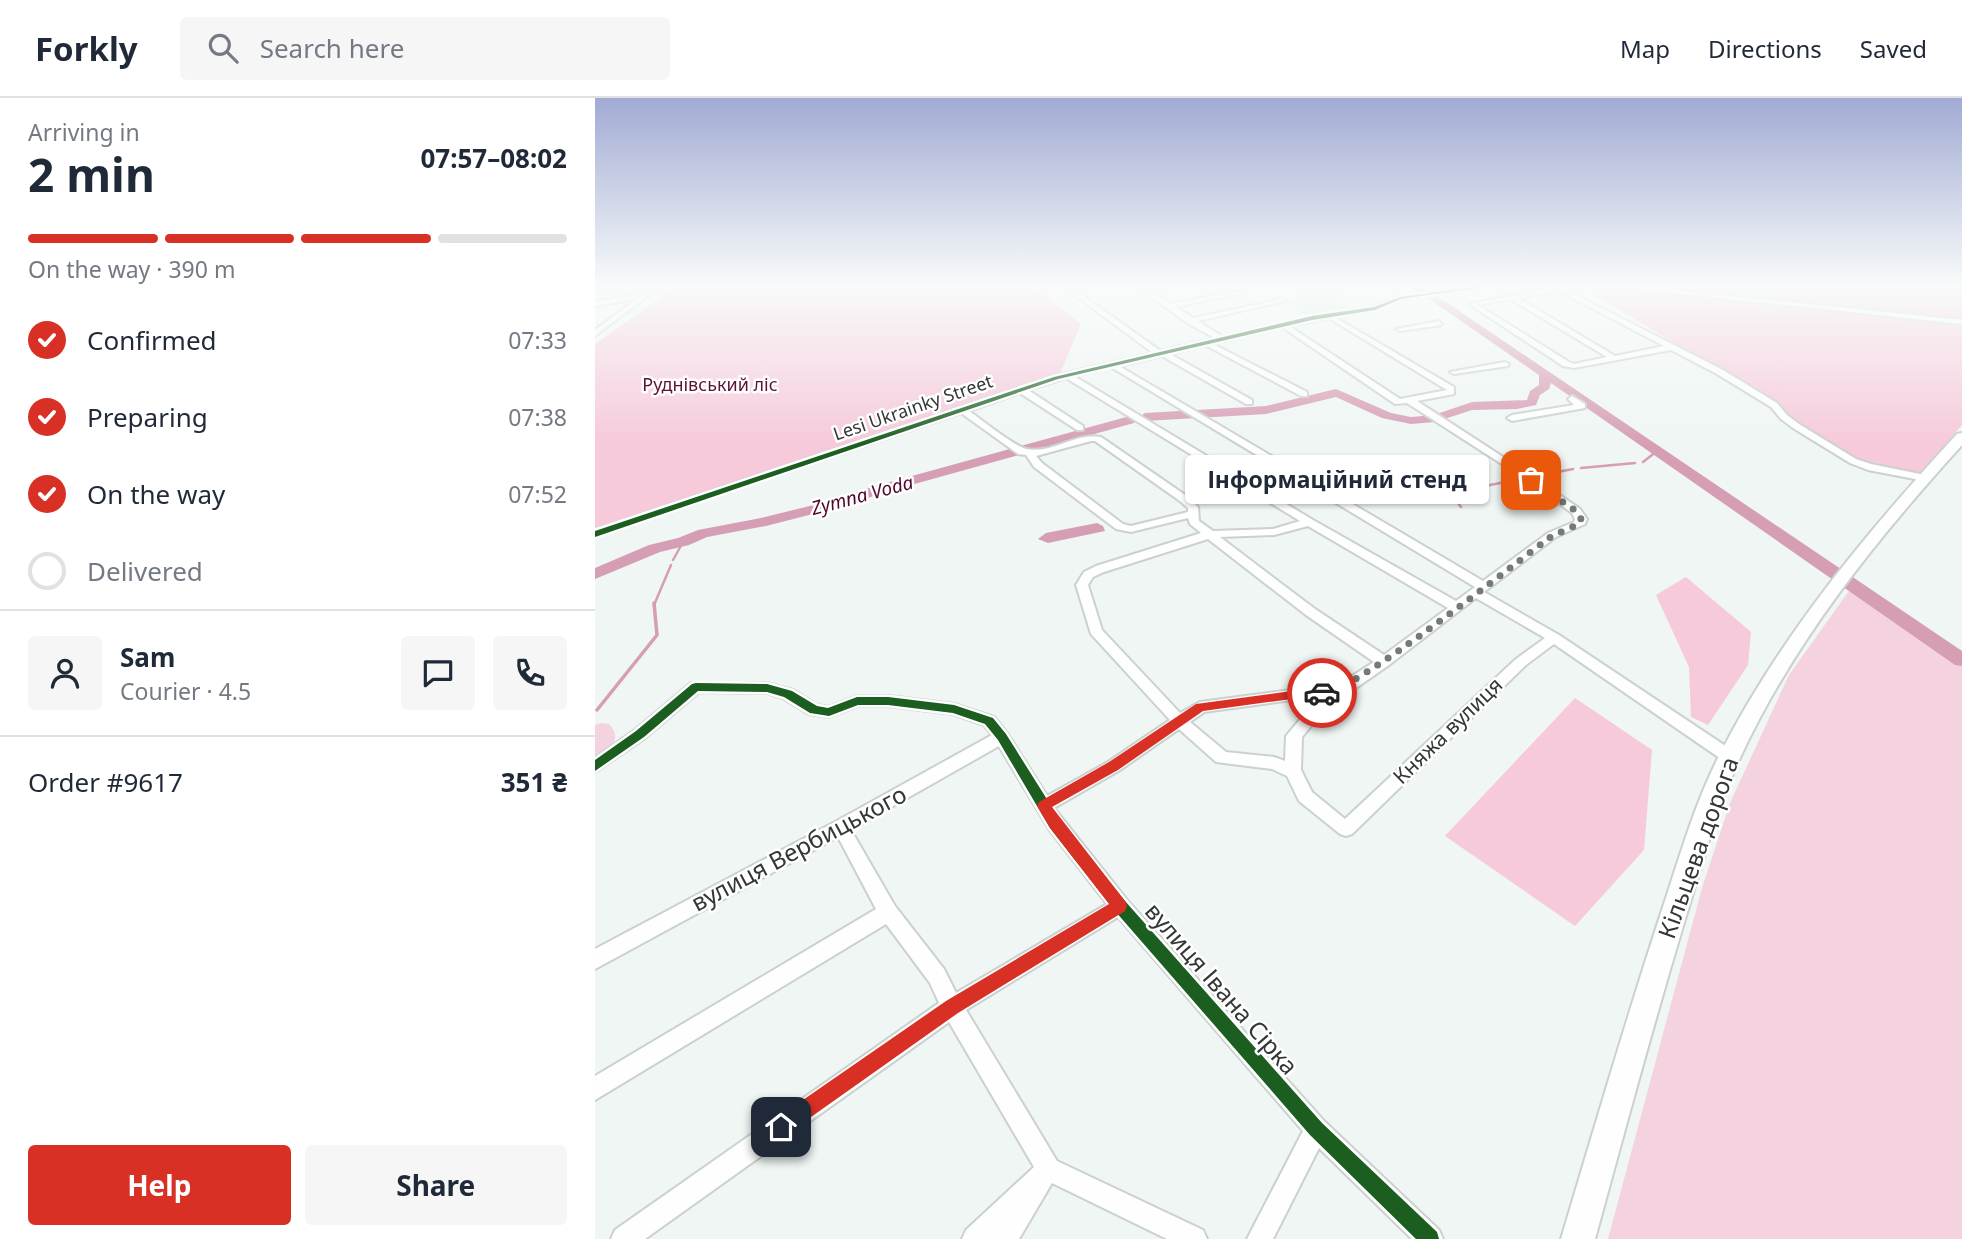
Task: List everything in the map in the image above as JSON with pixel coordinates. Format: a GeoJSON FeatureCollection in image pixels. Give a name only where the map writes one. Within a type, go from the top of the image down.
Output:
{"type":"FeatureCollection","features":[{"type":"Feature","properties":{"kind":"highway","name":"Кільцева дорога"},"geometry":{"type":"LineString","coordinates":[[1579,1239],[1653,976],[1711,801],[1730,757],[1788,652],[1832,591],[1962,437]]}},
{"type":"Feature","properties":{"kind":"street"},"geometry":{"type":"LineString","coordinates":[[1139,338],[1249,402]]}},
{"type":"Feature","properties":{"kind":"street","name":"Lesi Ukrainky Street"},"geometry":{"type":"LineString","coordinates":[[595,534],[1066,375],[1225,338]]}},
{"type":"Feature","properties":{"kind":"street"},"geometry":{"type":"LineString","coordinates":[[1302,338],[1398,401],[1451,392],[1451,389],[1368,338]]}},
{"type":"Feature","properties":{"kind":"street"},"geometry":{"type":"LineString","coordinates":[[1526,338],[1566,364],[1574,366],[1672,347]]}},
{"type":"Feature","properties":{"kind":"street"},"geometry":{"type":"LineString","coordinates":[[1580,338],[1615,359]]}},
{"type":"Feature","properties":{"kind":"street"},"geometry":{"type":"LineString","coordinates":[[1655,338],[1720,372],[1774,405],[1784,417],[1853,461],[1868,467],[1926,478]]}},
{"type":"Feature","properties":{"kind":"street"},"geometry":{"type":"LineString","coordinates":[[1206,343],[1304,394]]}},
{"type":"Feature","properties":{"kind":"street"},"geometry":{"type":"LineString","coordinates":[[1111,364],[1480,590],[1730,757]]}},
{"type":"Feature","properties":{"kind":"street"},"geometry":{"type":"LineString","coordinates":[[1454,372],[1505,364]]}},
{"type":"Feature","properties":{"kind":"street"},"geometry":{"type":"LineString","coordinates":[[1066,375],[1309,522],[1456,607]]}},
{"type":"Feature","properties":{"kind":"street"},"geometry":{"type":"LineString","coordinates":[[1020,390],[1080,428]]}},
{"type":"Feature","properties":{"kind":"street"},"geometry":{"type":"LineString","coordinates":[[1512,418],[1582,406],[1572,399]]}},
{"type":"Feature","properties":{"kind":"street"},"geometry":{"type":"LineString","coordinates":[[1309,522],[1274,532],[1210,535],[1100,569],[1083,581],[1096,631],[1180,722],[1222,758],[1274,763],[1293,772],[1294,736],[1329,694],[1384,662],[1552,536],[1579,524],[1581,519],[1576,511],[1409,400]]}},
{"type":"Feature","properties":{"kind":"street"},"geometry":{"type":"LineString","coordinates":[[962,410],[1024,452],[1120,527],[1131,529],[1193,514]]}},
{"type":"Feature","properties":{"kind":"street"},"geometry":{"type":"LineString","coordinates":[[1024,452],[1091,438],[1098,439],[1184,499],[1193,507],[1195,522],[1210,535],[1345,637],[1384,662]]}},
{"type":"Feature","properties":{"kind":"street","name":"Княжа вулиця"},"geometry":{"type":"LineString","coordinates":[[1293,772],[1305,796],[1346,829],[1521,662],[1554,638]]}},
{"type":"Feature","properties":{"kind":"street"},"geometry":{"type":"LineString","coordinates":[[595,766],[640,734],[696,687],[767,688],[788,694],[814,710],[829,712],[857,701],[888,701],[954,709],[989,721],[1002,737]]}},
{"type":"Feature","properties":{"kind":"street"},"geometry":{"type":"LineString","coordinates":[[1044,806],[1114,766],[1200,707],[1306,693],[1329,694]]}},
{"type":"Feature","properties":{"kind":"street","name":"вулиця Івана Сірка"},"geometry":{"type":"LineString","coordinates":[[1002,737],[1055,824],[1120,906],[1316,1129],[1430,1239]]}},
{"type":"Feature","properties":{"kind":"street","name":"вулиця Вербицького"},"geometry":{"type":"LineString","coordinates":[[595,959],[1002,737]]}},
{"type":"Feature","properties":{"kind":"street"},"geometry":{"type":"LineString","coordinates":[[841,827],[888,912],[937,976],[952,1007],[1049,1169],[1194,1239]]}},
{"type":"Feature","properties":{"kind":"street"},"geometry":{"type":"LineString","coordinates":[[624,1239],[952,1007],[1120,906]]}},
{"type":"Feature","properties":{"kind":"street"},"geometry":{"type":"LineString","coordinates":[[595,1089],[888,912]]}},
{"type":"Feature","properties":{"kind":"street"},"geometry":{"type":"LineString","coordinates":[[1260,1239],[1316,1129]]}},
{"type":"Feature","properties":{"kind":"street"},"geometry":{"type":"LineString","coordinates":[[975,1239],[1049,1169]]}},
{"type":"Feature","properties":{"kind":"street"},"geometry":{"type":"LineString","coordinates":[[1005,1239],[1049,1169]]}},
{"type":"Feature","properties":{"kind":"shaded area"},"geometry":{"type":"Polygon","coordinates":[[[1097,523],[1103,526],[1105,531],[1048,543],[1038,539],[1046,533],[1097,523]]]}},
{"type":"Feature","properties":{"kind":"shaded area"},"geometry":{"type":"Polygon","coordinates":[[[1851,588],[1962,663],[1962,1239],[1608,1239],[1702,888],[1730,803],[1789,675],[1851,588]]]}},
{"type":"Feature","properties":{"kind":"shaded area"},"geometry":{"type":"Polygon","coordinates":[[[609,724],[615,739],[610,747],[595,757],[595,725],[609,724]]]}},
{"type":"Feature","properties":{"kind":"green space","name":"Руднівський ліс"},"geometry":{"type":"Polygon","coordinates":[[[603,338],[1075,338],[1060,373],[595,528],[595,344],[603,338]]]}},
{"type":"Feature","properties":{"kind":"green space"},"geometry":{"type":"Polygon","coordinates":[[[1666,338],[1962,338],[1962,425],[1920,473],[1845,456],[1807,431],[1776,404],[1666,338]]]}},
{"type":"Feature","properties":{"kind":"green space"},"geometry":{"type":"Polygon","coordinates":[[[1686,577],[1751,632],[1748,665],[1708,725],[1691,717],[1689,667],[1656,595],[1686,577]]]}},
{"type":"Feature","properties":{"kind":"green space"},"geometry":{"type":"Polygon","coordinates":[[[1575,698],[1652,750],[1644,850],[1575,926],[1445,836],[1575,698]]]}},
{"type":"Feature","properties":{"kind":"waterway","name":"Zymna Voda"},"geometry":{"type":"LineString","coordinates":[[1493,338],[1545,374]]}},
{"type":"Feature","properties":{"kind":"waterway","name":"Zymna Voda"},"geometry":{"type":"LineString","coordinates":[[1230,412],[1266,410],[1336,393],[1399,419],[1423,420],[1472,406],[1509,406],[1532,402],[1534,393],[1545,387],[1545,374]]}},
{"type":"Feature","properties":{"kind":"waterway"},"geometry":{"type":"LineString","coordinates":[[1545,374],[1962,660]]}},
{"type":"Feature","properties":{"kind":"waterway","name":"Zymna Voda"},"geometry":{"type":"LineString","coordinates":[[1145,417],[1224,412]]}},
{"type":"Feature","properties":{"kind":"waterway","name":"Zymna Voda"},"geometry":{"type":"LineString","coordinates":[[595,574],[655,548],[683,542],[703,533],[761,523],[843,502],[877,490],[1130,420]]}},
{"type":"Feature","properties":{"kind":"waterway"},"geometry":{"type":"LineString","coordinates":[[1643,462],[1657,451]]}},
{"type":"Feature","properties":{"kind":"waterway"},"geometry":{"type":"LineString","coordinates":[[1581,468],[1635,463]]}},
{"type":"Feature","properties":{"kind":"waterway"},"geometry":{"type":"LineString","coordinates":[[1461,507],[1454,498],[1459,491],[1573,469]]}},
{"type":"Feature","properties":{"kind":"waterway"},"geometry":{"type":"LineString","coordinates":[[673,560],[683,542]]}},
{"type":"Feature","properties":{"kind":"waterway"},"geometry":{"type":"LineString","coordinates":[[654,605],[671,565]]}},
{"type":"Feature","properties":{"kind":"waterway"},"geometry":{"type":"LineString","coordinates":[[597,710],[657,635],[654,605]]}},
{"type":"Feature","properties":{"kind":"cycle path"},"geometry":{"type":"LineString","coordinates":[[595,534],[1056,378],[1226,338]]}},
{"type":"Feature","properties":{"kind":"cycle path"},"geometry":{"type":"LineString","coordinates":[[595,766],[640,734],[696,687],[767,688],[788,694],[814,710],[829,712],[857,701],[888,701],[954,709],[989,721],[1002,737],[1055,824],[1120,906],[1316,1129],[1430,1239]]}},
{"type":"Feature","properties":{"kind":"way so far"},"geometry":{"type":"LineString","coordinates":[[1322,693],[1329,694],[1351,684],[1552,536],[1579,524],[1581,519],[1576,511],[1531,480]]}},
{"type":"Feature","properties":{"kind":"place","name":"Інформаційний стенд"},"geometry":{"type":"Point","coordinates":[1531,480]}},
{"type":"Feature","properties":{"kind":"route"},"geometry":{"type":"LineString","coordinates":[[781,1127],[952,1007],[1120,906],[1055,824],[1044,806],[1114,766],[1200,707],[1322,693]]}}]}
